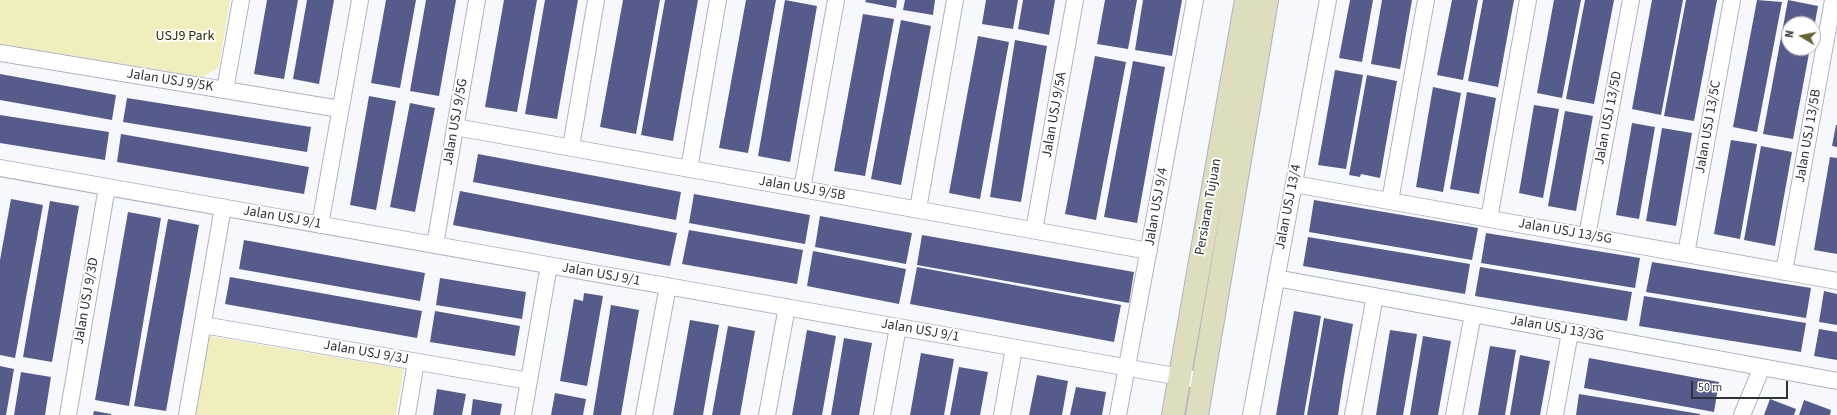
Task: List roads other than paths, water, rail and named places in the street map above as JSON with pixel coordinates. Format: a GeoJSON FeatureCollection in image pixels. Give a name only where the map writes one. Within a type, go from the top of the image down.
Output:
{"type":"FeatureCollection","features":[{"type":"Feature","properties":{"kind":"main road","name":"Persiaran Tujuan"},"geometry":{"type":"LineString","coordinates":[[1172,415],[1246,0]]}},
{"type":"Feature","properties":{"kind":"main road","name":"Persiaran Tujuan"},"geometry":{"type":"LineString","coordinates":[[1197,415],[1267,0]]}},
{"type":"Feature","properties":{"kind":"street"},"geometry":{"type":"LineString","coordinates":[[225,90],[241,0]]}},
{"type":"Feature","properties":{"kind":"street"},"geometry":{"type":"LineString","coordinates":[[320,225],[360,0]]}},
{"type":"Feature","properties":{"kind":"street","name":"Jalan USJ 9/5G"},"geometry":{"type":"LineString","coordinates":[[435,245],[477,0]]}},
{"type":"Feature","properties":{"kind":"street"},"geometry":{"type":"LineString","coordinates":[[571,148],[596,0]]}},
{"type":"Feature","properties":{"kind":"street"},"geometry":{"type":"LineString","coordinates":[[689,169],[718,0]]}},
{"type":"Feature","properties":{"kind":"street"},"geometry":{"type":"LineString","coordinates":[[802,189],[836,0]]}},
{"type":"Feature","properties":{"kind":"street"},"geometry":{"type":"LineString","coordinates":[[918,209],[955,0]]}},
{"type":"Feature","properties":{"kind":"street","name":"Jalan USJ 9/5A"},"geometry":{"type":"LineString","coordinates":[[1034,230],[1075,0]]}},
{"type":"Feature","properties":{"kind":"street","name":"Jalan USJ 9/4"},"geometry":{"type":"LineString","coordinates":[[1118,415],[1195,0]]}},
{"type":"Feature","properties":{"kind":"street","name":"Jalan USJ 13/4"},"geometry":{"type":"LineString","coordinates":[[1251,415],[1328,0]]}},
{"type":"Feature","properties":{"kind":"street"},"geometry":{"type":"LineString","coordinates":[[1390,201],[1426,0]]}},
{"type":"Feature","properties":{"kind":"street"},"geometry":{"type":"LineString","coordinates":[[1489,219],[1528,0]]}},
{"type":"Feature","properties":{"kind":"street","name":"Jalan USJ 13/5D"},"geometry":{"type":"LineString","coordinates":[[1587,236],[1631,0]]}},
{"type":"Feature","properties":{"kind":"street","name":"Jalan USJ 13/5C"},"geometry":{"type":"LineString","coordinates":[[1686,254],[1732,0]]}},
{"type":"Feature","properties":{"kind":"street","name":"Jalan USJ 13/5B"},"geometry":{"type":"LineString","coordinates":[[1784,272],[1833,0]]}},
{"type":"Feature","properties":{"kind":"street","name":"Jalan USJ 9/5K"},"geometry":{"type":"LineString","coordinates":[[0,53],[340,109]]}},
{"type":"Feature","properties":{"kind":"street","name":"Jalan USJ 9/5B"},"geometry":{"type":"LineString","coordinates":[[455,127],[1149,251]]}},
{"type":"Feature","properties":{"kind":"street","name":"Jalan USJ 9/1"},"geometry":{"type":"LineString","coordinates":[[0,168],[1203,381]]}},
{"type":"Feature","properties":{"kind":"street","name":"Jalan USJ 13/5G"},"geometry":{"type":"LineString","coordinates":[[1294,184],[1837,281]]}},
{"type":"Feature","properties":{"kind":"street","name":"Jalan USJ 9/3D"},"geometry":{"type":"LineString","coordinates":[[68,415],[107,187]]}},
{"type":"Feature","properties":{"kind":"street"},"geometry":{"type":"LineString","coordinates":[[187,415],[223,208]]}},
{"type":"Feature","properties":{"kind":"street"},"geometry":{"type":"LineString","coordinates":[[523,415],[549,265]]}},
{"type":"Feature","properties":{"kind":"street","name":"Jalan USJ 13/3G"},"geometry":{"type":"LineString","coordinates":[[1276,278],[1837,381]]}},
{"type":"Feature","properties":{"kind":"street"},"geometry":{"type":"LineString","coordinates":[[644,415],[668,286]]}},
{"type":"Feature","properties":{"kind":"street"},"geometry":{"type":"LineString","coordinates":[[1353,415],[1375,296]]}},
{"type":"Feature","properties":{"kind":"street"},"geometry":{"type":"LineString","coordinates":[[767,415],[786,308]]}},
{"type":"Feature","properties":{"kind":"street"},"geometry":{"type":"LineString","coordinates":[[1454,415],[1473,314]]}},
{"type":"Feature","properties":{"kind":"street","name":"Jalan USJ 9/3J"},"geometry":{"type":"LineString","coordinates":[[203,325],[529,381]]}},
{"type":"Feature","properties":{"kind":"street"},"geometry":{"type":"LineString","coordinates":[[882,415],[898,327]]}},
{"type":"Feature","properties":{"kind":"street"},"geometry":{"type":"LineString","coordinates":[[1555,415],[1570,332]]}},
{"type":"Feature","properties":{"kind":"street"},"geometry":{"type":"LineString","coordinates":[[1002,415],[1014,348]]}},
{"type":"Feature","properties":{"kind":"street"},"geometry":{"type":"LineString","coordinates":[[407,415],[416,362]]}},
{"type":"Feature","properties":{"kind":"street"},"geometry":{"type":"LineString","coordinates":[[1742,415],[1762,367]]}},
{"type":"Feature","properties":{"kind":"park label","name":"USJ9 Park"},"geometry":{"type":"Point","coordinates":[185,37]}}]}
